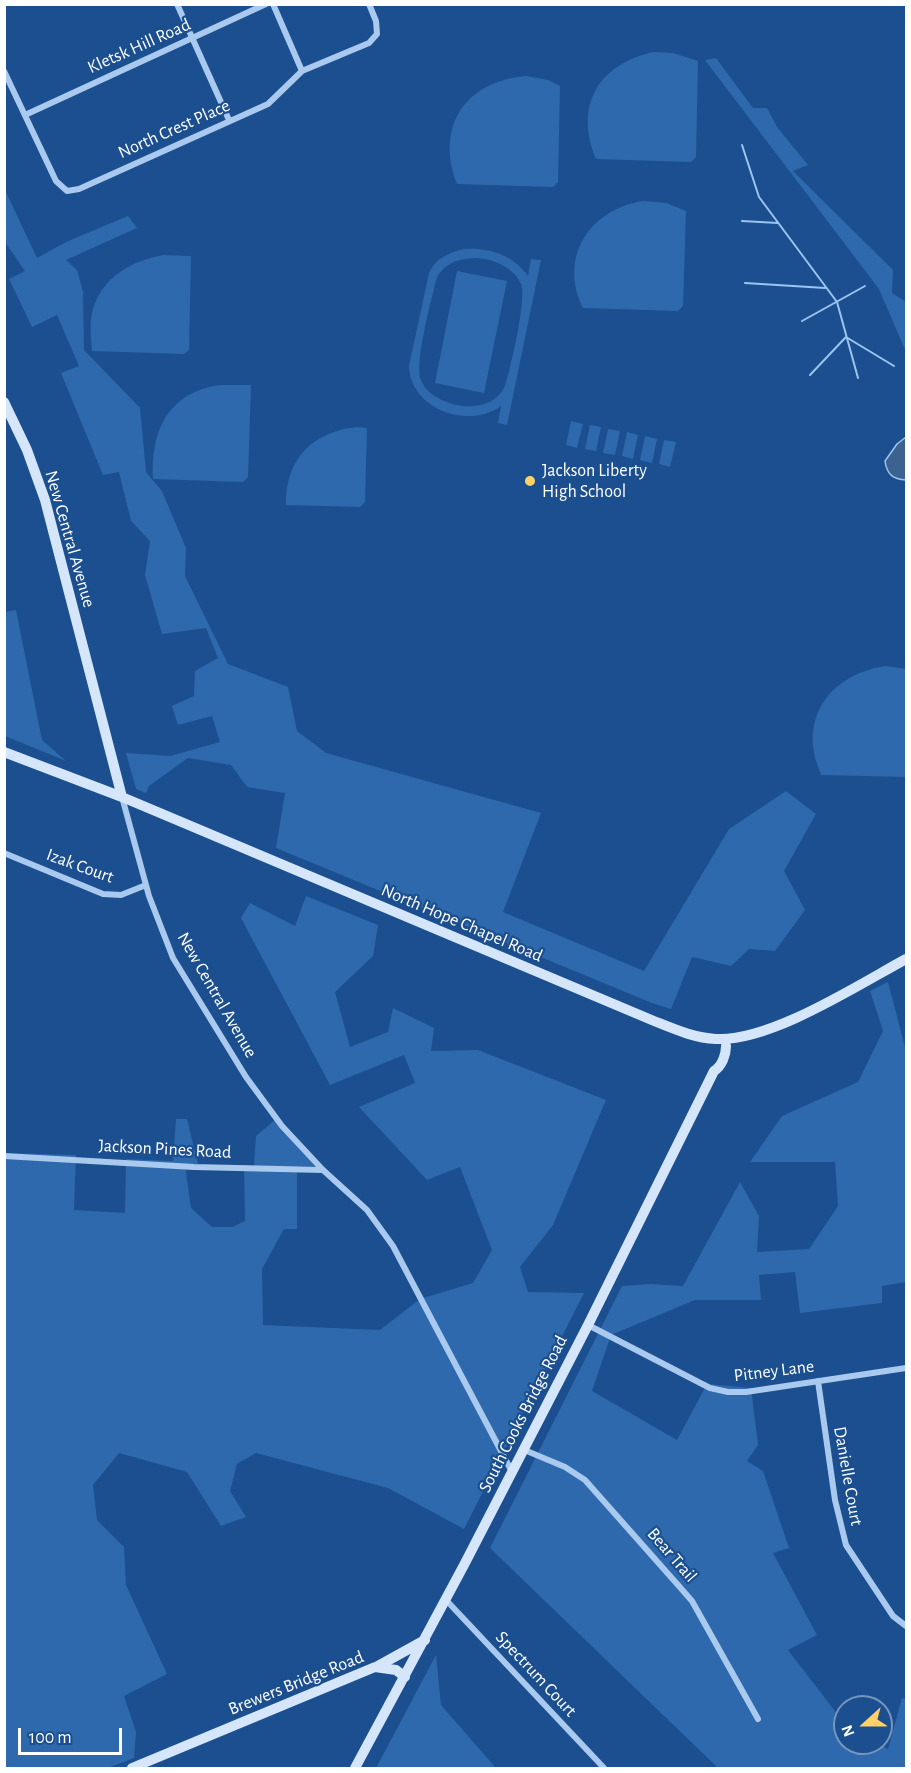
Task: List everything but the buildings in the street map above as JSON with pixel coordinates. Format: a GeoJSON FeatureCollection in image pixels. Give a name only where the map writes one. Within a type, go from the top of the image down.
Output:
{"type":"FeatureCollection","features":[{"type":"Feature","properties":{"kind":"street"},"geometry":{"type":"LineString","coordinates":[[177,4],[229,120]]}},
{"type":"Feature","properties":{"kind":"street","name":"Kletsk Hill Road"},"geometry":{"type":"LineString","coordinates":[[25,115],[266,4]]}},
{"type":"Feature","properties":{"kind":"street"},"geometry":{"type":"LineString","coordinates":[[273,4],[302,71]]}},
{"type":"Feature","properties":{"kind":"street","name":"North Crest Place"},"geometry":{"type":"LineString","coordinates":[[4,71],[56,181],[67,191],[79,189],[268,104],[302,71],[369,43],[377,34],[376,21],[369,4]]}},
{"type":"Feature","properties":{"kind":"street","name":"New Central Avenue"},"geometry":{"type":"LineString","coordinates":[[4,402],[27,450],[45,500],[146,885],[173,958],[246,1077],[282,1126],[323,1170],[367,1210],[393,1246],[512,1470]]}},
{"type":"Feature","properties":{"kind":"street","name":"North Hope Chapel Road"},"geometry":{"type":"LineString","coordinates":[[4,752],[122,797],[663,1025],[701,1037],[728,1042],[769,1029],[789,1021],[906,959]]}},
{"type":"Feature","properties":{"kind":"street","name":"Izak Court"},"geometry":{"type":"LineString","coordinates":[[4,853],[103,894],[121,895],[146,885]]}},
{"type":"Feature","properties":{"kind":"street","name":"South Cooks Bridge Road"},"geometry":{"type":"LineString","coordinates":[[355,1768],[425,1640],[588,1325],[714,1071],[714,1065],[721,1050],[728,1042]]}},
{"type":"Feature","properties":{"kind":"street","name":"Jackson Pines Road"},"geometry":{"type":"LineString","coordinates":[[4,1156],[194,1167],[323,1170]]}},
{"type":"Feature","properties":{"kind":"street","name":"Pitney Lane"},"geometry":{"type":"LineString","coordinates":[[588,1325],[719,1391],[747,1392],[906,1368]]}},
{"type":"Feature","properties":{"kind":"street","name":"Danielle Court"},"geometry":{"type":"LineString","coordinates":[[818,1381],[835,1500],[846,1545],[893,1617],[906,1626]]}},
{"type":"Feature","properties":{"kind":"street","name":"Bear Trail"},"geometry":{"type":"LineString","coordinates":[[522,1449],[565,1467],[585,1480],[693,1601],[758,1719]]}},
{"type":"Feature","properties":{"kind":"street","name":"Spectrum Court"},"geometry":{"type":"LineString","coordinates":[[446,1600],[604,1768]]}},
{"type":"Feature","properties":{"kind":"street"},"geometry":{"type":"LineString","coordinates":[[375,1667],[425,1640]]}},
{"type":"Feature","properties":{"kind":"street","name":"Brewers Bridge Road"},"geometry":{"type":"LineString","coordinates":[[132,1768],[375,1667],[396,1670],[405,1677]]}},
{"type":"Feature","properties":{"kind":"shaded area"},"geometry":{"type":"Polygon","coordinates":[[[653,52],[673,53],[698,61],[696,157],[691,162],[596,159],[588,121],[590,105],[596,90],[605,77],[618,67],[634,58],[653,52]]]}},
{"type":"Feature","properties":{"kind":"shaded area"},"geometry":{"type":"Polygon","coordinates":[[[716,58],[753,108],[767,108],[777,127],[808,165],[793,171],[893,270],[892,293],[906,302],[906,352],[879,289],[705,60],[716,58]]]}},
{"type":"Feature","properties":{"kind":"shaded area"},"geometry":{"type":"Polygon","coordinates":[[[526,76],[548,80],[560,86],[558,182],[553,187],[457,184],[451,163],[450,144],[453,126],[460,110],[486,87],[526,76]]]}},
{"type":"Feature","properties":{"kind":"shaded area"},"geometry":{"type":"Polygon","coordinates":[[[5,190],[37,258],[66,242],[128,216],[137,228],[66,260],[77,270],[83,292],[84,350],[140,408],[146,472],[162,491],[186,548],[185,576],[228,664],[288,687],[297,731],[326,753],[541,813],[503,912],[644,971],[729,829],[786,791],[816,814],[784,871],[805,910],[775,951],[749,949],[731,966],[692,957],[671,1009],[276,848],[285,793],[247,787],[231,765],[188,758],[149,786],[146,793],[136,789],[126,753],[170,756],[220,742],[212,716],[178,725],[172,706],[194,696],[195,671],[218,658],[206,628],[162,634],[145,575],[150,541],[131,521],[119,472],[103,475],[61,373],[79,366],[57,315],[32,327],[9,279],[25,271],[5,242],[5,190]]]}},
{"type":"Feature","properties":{"kind":"shaded area"},"geometry":{"type":"Polygon","coordinates":[[[643,201],[666,203],[686,211],[683,306],[678,311],[583,308],[576,289],[574,271],[577,254],[584,238],[594,225],[608,214],[624,206],[643,201]]]}},
{"type":"Feature","properties":{"kind":"shaded area"},"geometry":{"type":"Polygon","coordinates":[[[464,249],[482,249],[500,254],[515,263],[528,276],[531,259],[541,260],[507,425],[498,423],[501,406],[488,413],[473,416],[443,411],[430,404],[419,394],[412,381],[409,366],[429,273],[439,260],[448,254],[464,249]],[[483,259],[459,260],[444,268],[437,277],[420,360],[419,372],[423,385],[441,399],[462,406],[487,403],[502,391],[511,362],[522,303],[521,284],[518,278],[502,265],[483,259]]]}},
{"type":"Feature","properties":{"kind":"shaded area"},"geometry":{"type":"Polygon","coordinates":[[[163,255],[191,256],[189,350],[184,354],[92,351],[92,314],[104,287],[111,279],[130,266],[163,255]]]}},
{"type":"Feature","properties":{"kind":"shaded area"},"geometry":{"type":"Polygon","coordinates":[[[457,271],[507,281],[484,393],[435,383],[457,271]]]}},
{"type":"Feature","properties":{"kind":"shaded area"},"geometry":{"type":"Polygon","coordinates":[[[220,385],[251,385],[248,477],[243,482],[153,479],[155,445],[166,417],[187,396],[202,389],[220,385]]]}},
{"type":"Feature","properties":{"kind":"shaded area"},"geometry":{"type":"Polygon","coordinates":[[[571,421],[583,424],[577,448],[566,445],[571,421]]]}},
{"type":"Feature","properties":{"kind":"shaded area"},"geometry":{"type":"Polygon","coordinates":[[[590,425],[601,427],[596,451],[585,449],[590,425]]]}},
{"type":"Feature","properties":{"kind":"shaded area"},"geometry":{"type":"Polygon","coordinates":[[[358,427],[367,428],[365,502],[360,507],[286,505],[290,474],[296,461],[305,450],[328,434],[358,427]]]}},
{"type":"Feature","properties":{"kind":"shaded area"},"geometry":{"type":"Polygon","coordinates":[[[608,429],[620,431],[615,455],[603,453],[608,429]]]}},
{"type":"Feature","properties":{"kind":"shaded area"},"geometry":{"type":"Polygon","coordinates":[[[627,432],[638,435],[633,459],[622,456],[627,432]]]}},
{"type":"Feature","properties":{"kind":"shaded area"},"geometry":{"type":"Polygon","coordinates":[[[645,436],[657,439],[652,463],[640,460],[645,436]]]}},
{"type":"Feature","properties":{"kind":"shaded area"},"geometry":{"type":"Polygon","coordinates":[[[906,437],[906,480],[891,475],[885,461],[897,444],[906,437]]]}},
{"type":"Feature","properties":{"kind":"shaded area"},"geometry":{"type":"Polygon","coordinates":[[[664,440],[676,442],[670,467],[659,464],[664,440]]]}},
{"type":"Feature","properties":{"kind":"shaded area"},"geometry":{"type":"Polygon","coordinates":[[[16,610],[42,740],[66,761],[5,736],[5,612],[16,610]]]}},
{"type":"Feature","properties":{"kind":"shaded area"},"geometry":{"type":"Polygon","coordinates":[[[886,666],[906,669],[906,777],[821,775],[815,755],[813,735],[822,705],[830,693],[855,675],[886,666]]]}},
{"type":"Feature","properties":{"kind":"shaded area"},"geometry":{"type":"Polygon","coordinates":[[[306,896],[378,925],[373,956],[335,992],[350,1047],[388,1032],[393,1008],[434,1028],[431,1051],[478,1050],[606,1100],[553,1225],[520,1267],[528,1292],[584,1293],[464,1529],[388,1488],[256,1453],[237,1464],[230,1491],[246,1517],[221,1526],[187,1472],[119,1453],[93,1485],[97,1520],[124,1547],[126,1585],[167,1674],[124,1696],[136,1732],[134,1758],[108,1768],[5,1768],[5,1153],[76,1155],[74,1210],[125,1213],[126,1159],[173,1161],[176,1119],[187,1119],[198,1164],[185,1165],[191,1208],[212,1227],[232,1227],[245,1221],[244,1165],[254,1166],[256,1136],[276,1119],[322,1167],[297,1166],[297,1229],[284,1229],[262,1269],[263,1325],[380,1330],[420,1299],[473,1283],[492,1250],[460,1167],[427,1180],[359,1107],[415,1083],[404,1055],[330,1085],[241,918],[250,903],[295,926],[306,896]]]}},
{"type":"Feature","properties":{"kind":"shaded area"},"geometry":{"type":"Polygon","coordinates":[[[888,982],[906,1051],[906,1282],[882,1286],[882,1303],[800,1313],[795,1272],[759,1275],[761,1300],[695,1300],[611,1335],[592,1391],[677,1440],[707,1384],[751,1388],[758,1445],[747,1461],[763,1471],[789,1548],[773,1553],[817,1635],[788,1650],[833,1708],[833,1755],[893,1755],[893,1731],[902,1698],[906,1699],[906,1768],[718,1768],[490,1548],[622,1286],[651,1284],[683,1286],[740,1182],[759,1216],[757,1252],[809,1249],[838,1206],[835,1162],[750,1162],[782,1116],[858,1082],[883,1031],[870,991],[888,982]]]}},
{"type":"Feature","properties":{"kind":"shaded area"},"geometry":{"type":"Polygon","coordinates":[[[436,1655],[441,1705],[496,1768],[376,1768],[436,1655]]]}},
{"type":"Feature","properties":{"kind":"waterway"},"geometry":{"type":"LineString","coordinates":[[742,145],[759,197],[837,302],[858,378]]}},
{"type":"Feature","properties":{"kind":"waterway"},"geometry":{"type":"LineString","coordinates":[[742,221],[778,223]]}},
{"type":"Feature","properties":{"kind":"waterway"},"geometry":{"type":"LineString","coordinates":[[745,283],[825,288]]}},
{"type":"Feature","properties":{"kind":"waterway"},"geometry":{"type":"LineString","coordinates":[[802,321],[865,286]]}},
{"type":"Feature","properties":{"kind":"waterway"},"geometry":{"type":"LineString","coordinates":[[810,375],[846,337],[894,366]]}},
{"type":"Feature","properties":{"kind":"place","name":"Jackson Liberty High School"},"geometry":{"type":"Point","coordinates":[530,481]}}]}
